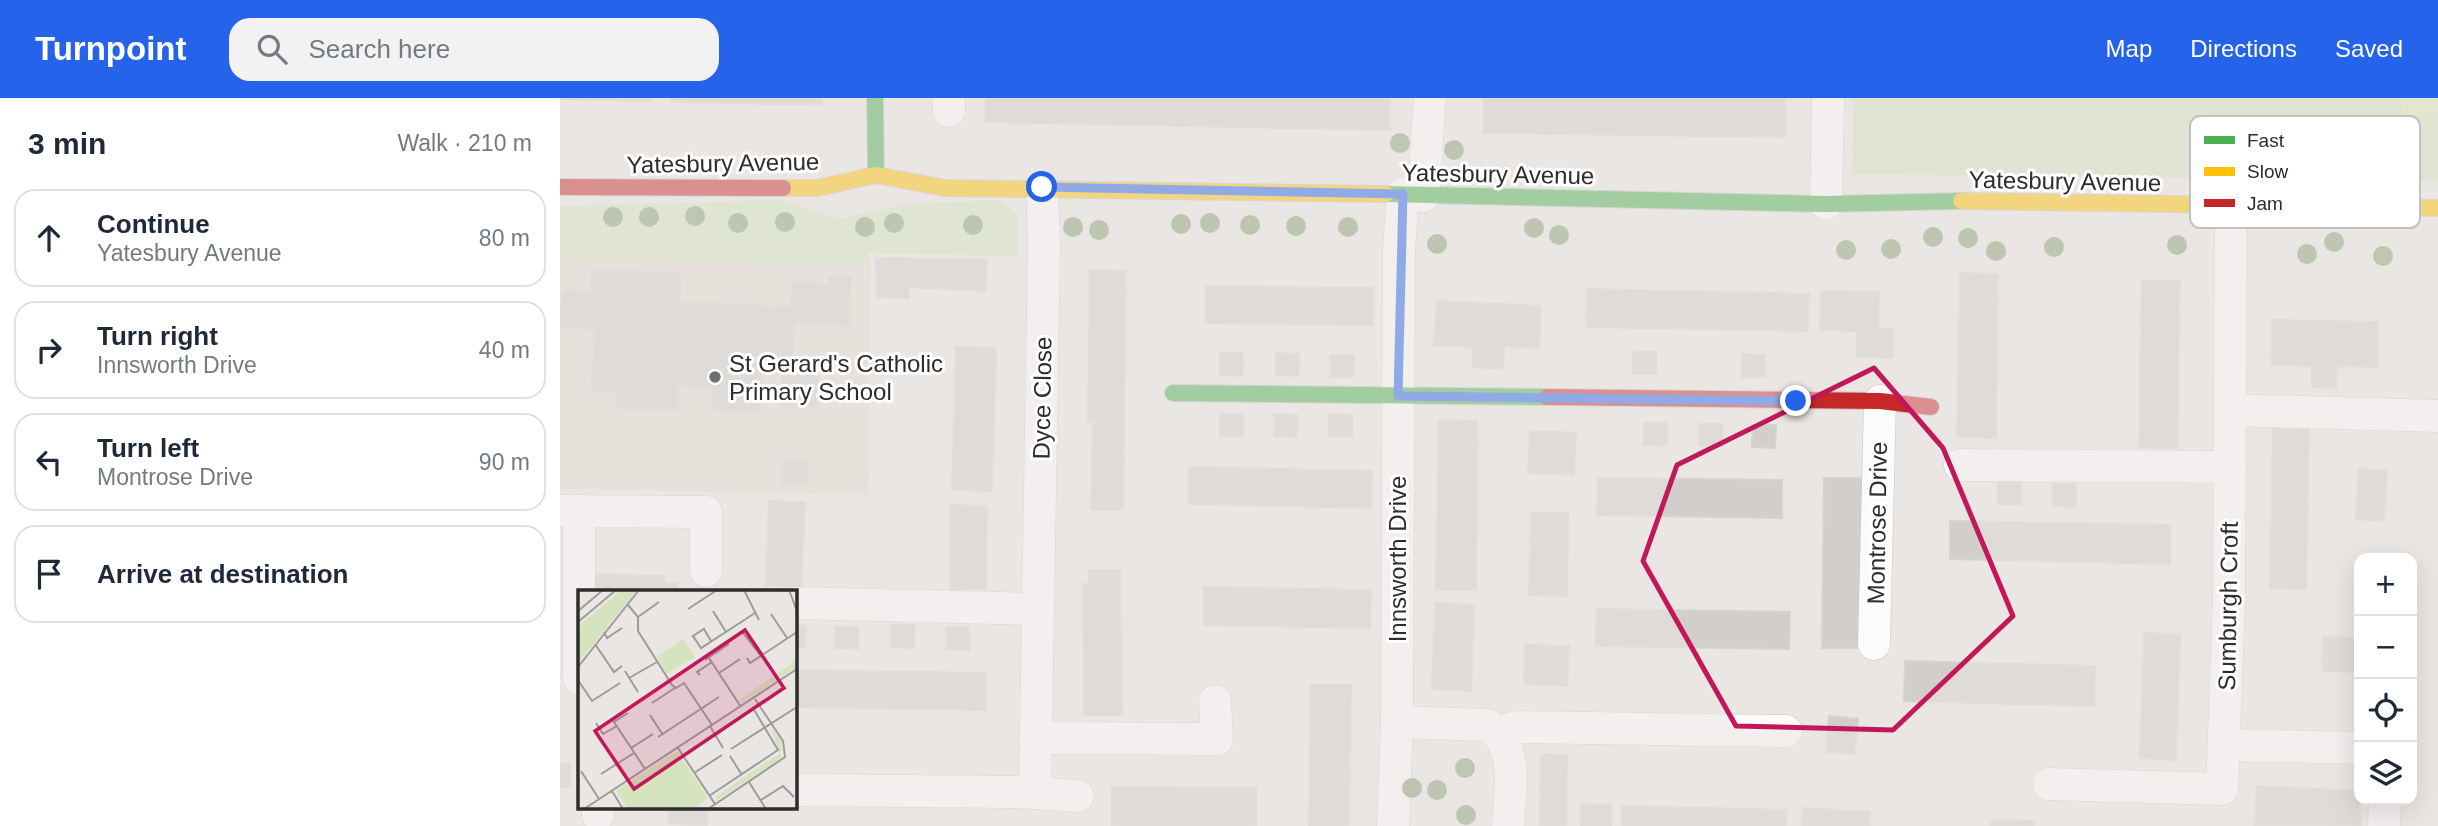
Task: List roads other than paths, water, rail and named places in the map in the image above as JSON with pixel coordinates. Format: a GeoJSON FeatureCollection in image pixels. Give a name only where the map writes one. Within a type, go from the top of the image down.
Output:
{"type":"FeatureCollection","features":[{"type":"Feature","properties":{"kind":"street"},"geometry":{"type":"LineString","coordinates":[[875,98],[876,175]]}},
{"type":"Feature","properties":{"kind":"street","name":"Innsworth Drive"},"geometry":{"type":"LineString","coordinates":[[1393,826],[1397,722],[1398,396],[1413,195],[1430,98]]}},
{"type":"Feature","properties":{"kind":"street"},"geometry":{"type":"LineString","coordinates":[[1826,204],[1828,98]]}},
{"type":"Feature","properties":{"kind":"street","name":"Yatesbury Avenue"},"geometry":{"type":"LineString","coordinates":[[560,187],[817,188],[876,175],[944,188],[1042,187],[1826,204],[1944,201],[2190,204]]}},
{"type":"Feature","properties":{"kind":"street","name":"Dyce Close"},"geometry":{"type":"LineString","coordinates":[[1035,793],[1044,245],[1042,187]]}},
{"type":"Feature","properties":{"kind":"street","name":"Yatesbury Avenue"},"geometry":{"type":"LineString","coordinates":[[2420,208],[2438,208]]}},
{"type":"Feature","properties":{"kind":"street","name":"Sumburgh Croft"},"geometry":{"type":"LineString","coordinates":[[2049,784],[2222,789],[2230,467],[2231,228]]}},
{"type":"Feature","properties":{"kind":"street"},"geometry":{"type":"LineString","coordinates":[[1173,393],[1880,401],[1931,407]]}},
{"type":"Feature","properties":{"kind":"street","name":"Montrose Drive"},"geometry":{"type":"LineString","coordinates":[[1874,644],[1880,401]]}},
{"type":"Feature","properties":{"kind":"street"},"geometry":{"type":"LineString","coordinates":[[2230,410],[2438,416]]}},
{"type":"Feature","properties":{"kind":"street"},"geometry":{"type":"LineString","coordinates":[[1960,465],[2230,467]]}},
{"type":"Feature","properties":{"kind":"street"},"geometry":{"type":"LineString","coordinates":[[578,659],[570,511],[706,513],[706,571]]}},
{"type":"Feature","properties":{"kind":"street"},"geometry":{"type":"LineString","coordinates":[[796,603],[1038,609]]}},
{"type":"Feature","properties":{"kind":"street"},"geometry":{"type":"LineString","coordinates":[[1035,738],[1217,739],[1215,701]]}},
{"type":"Feature","properties":{"kind":"street"},"geometry":{"type":"LineString","coordinates":[[1397,722],[1488,725],[1498,732],[1508,749],[1511,777],[1508,826]]}},
{"type":"Feature","properties":{"kind":"street"},"geometry":{"type":"LineString","coordinates":[[1498,732],[1516,727],[1786,731]]}},
{"type":"Feature","properties":{"kind":"street"},"geometry":{"type":"LineString","coordinates":[[2225,745],[2354,748]]}},
{"type":"Feature","properties":{"kind":"street"},"geometry":{"type":"LineString","coordinates":[[796,790],[1078,796]]}},
{"type":"Feature","properties":{"kind":"street"},"geometry":{"type":"LineString","coordinates":[[2384,826],[2385,805]]}},
{"type":"Feature","properties":{"kind":"place","name":"St Gerard's Catholic Primary School"},"geometry":{"type":"Point","coordinates":[715,377]}}]}
